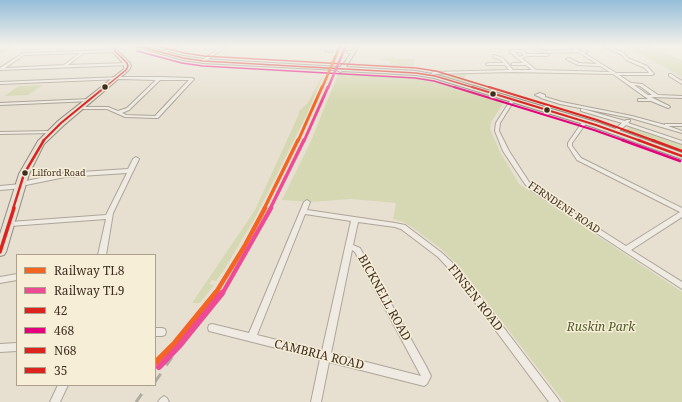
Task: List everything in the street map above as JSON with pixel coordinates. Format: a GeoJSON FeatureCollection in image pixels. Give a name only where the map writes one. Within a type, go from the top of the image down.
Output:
{"type":"FeatureCollection","features":[{"type":"Feature","properties":{"kind":"main road"},"geometry":{"type":"LineString","coordinates":[[0,252],[10,224],[24,174],[41,143],[51,132],[118,78],[126,70],[128,65]]}},
{"type":"Feature","properties":{"kind":"main road"},"geometry":{"type":"LineString","coordinates":[[261,65],[430,74],[616,131],[682,156]]}},
{"type":"Feature","properties":{"kind":"main road"},"geometry":{"type":"LineString","coordinates":[[338,69],[345,65]]}},
{"type":"Feature","properties":{"kind":"street"},"geometry":{"type":"LineString","coordinates":[[0,69],[112,65]]}},
{"type":"Feature","properties":{"kind":"street"},"geometry":{"type":"LineString","coordinates":[[508,65],[512,71]]}},
{"type":"Feature","properties":{"kind":"street"},"geometry":{"type":"LineString","coordinates":[[528,65],[534,71]]}},
{"type":"Feature","properties":{"kind":"street"},"geometry":{"type":"LineString","coordinates":[[595,65],[600,65],[614,73],[652,100],[668,107]]}},
{"type":"Feature","properties":{"kind":"street"},"geometry":{"type":"LineString","coordinates":[[430,74],[534,71],[651,74],[646,67],[641,65]]}},
{"type":"Feature","properties":{"kind":"street"},"geometry":{"type":"LineString","coordinates":[[502,71],[505,74],[523,75]]}},
{"type":"Feature","properties":{"kind":"street"},"geometry":{"type":"LineString","coordinates":[[670,75],[682,83]]}},
{"type":"Feature","properties":{"kind":"street"},"geometry":{"type":"LineString","coordinates":[[0,83],[118,78],[192,79],[156,117],[125,116],[108,108],[81,108]]}},
{"type":"Feature","properties":{"kind":"street"},"geometry":{"type":"LineString","coordinates":[[118,113],[128,108],[160,78]]}},
{"type":"Feature","properties":{"kind":"street"},"geometry":{"type":"LineString","coordinates":[[629,84],[641,85],[658,97]]}},
{"type":"Feature","properties":{"kind":"street"},"geometry":{"type":"LineString","coordinates":[[647,96],[681,97]]}},
{"type":"Feature","properties":{"kind":"street"},"geometry":{"type":"LineString","coordinates":[[542,97],[571,105],[632,116],[682,132]]}},
{"type":"Feature","properties":{"kind":"street","name":"FERNDENE ROAD"},"geometry":{"type":"LineString","coordinates":[[513,99],[498,123],[497,131],[506,151],[527,184],[682,286]]}},
{"type":"Feature","properties":{"kind":"street"},"geometry":{"type":"LineString","coordinates":[[0,104],[91,100]]}},
{"type":"Feature","properties":{"kind":"street"},"geometry":{"type":"LineString","coordinates":[[639,100],[652,100]]}},
{"type":"Feature","properties":{"kind":"street"},"geometry":{"type":"LineString","coordinates":[[571,105],[573,108],[626,123],[682,143]]}},
{"type":"Feature","properties":{"kind":"street"},"geometry":{"type":"LineString","coordinates":[[616,131],[632,116]]}},
{"type":"Feature","properties":{"kind":"street"},"geometry":{"type":"LineString","coordinates":[[585,122],[570,143],[570,146],[579,159],[682,212],[627,249]]}},
{"type":"Feature","properties":{"kind":"street"},"geometry":{"type":"LineString","coordinates":[[664,126],[682,125]]}},
{"type":"Feature","properties":{"kind":"street"},"geometry":{"type":"LineString","coordinates":[[0,133],[51,132]]}},
{"type":"Feature","properties":{"kind":"street"},"geometry":{"type":"LineString","coordinates":[[102,254],[110,217],[136,159]]}},
{"type":"Feature","properties":{"kind":"street"},"geometry":{"type":"LineString","coordinates":[[0,188],[65,175],[130,171]]}},
{"type":"Feature","properties":{"kind":"street"},"geometry":{"type":"LineString","coordinates":[[252,337],[307,202]]}},
{"type":"Feature","properties":{"kind":"street","name":"FINSEN ROAD"},"geometry":{"type":"LineString","coordinates":[[302,212],[401,226],[440,255],[456,271],[555,402]]}},
{"type":"Feature","properties":{"kind":"street"},"geometry":{"type":"LineString","coordinates":[[10,224],[110,217]]}},
{"type":"Feature","properties":{"kind":"street","name":"BICKNELL ROAD"},"geometry":{"type":"LineString","coordinates":[[355,219],[349,246],[358,250],[423,369],[425,379]]}},
{"type":"Feature","properties":{"kind":"street"},"geometry":{"type":"LineString","coordinates":[[316,402],[349,246]]}},
{"type":"Feature","properties":{"kind":"street"},"geometry":{"type":"LineString","coordinates":[[0,280],[16,277]]}},
{"type":"Feature","properties":{"kind":"street","name":"CAMBRIA ROAD"},"geometry":{"type":"LineString","coordinates":[[212,328],[420,381],[425,379]]}},
{"type":"Feature","properties":{"kind":"street"},"geometry":{"type":"LineString","coordinates":[[0,348],[16,346]]}},
{"type":"Feature","properties":{"kind":"street"},"geometry":{"type":"LineString","coordinates":[[55,402],[63,386]]}},
{"type":"Feature","properties":{"kind":"green space"},"geometry":{"type":"Polygon","coordinates":[[[377,65],[414,65],[414,67],[377,65]]]}},
{"type":"Feature","properties":{"kind":"green space"},"geometry":{"type":"Polygon","coordinates":[[[660,65],[682,65],[682,77],[660,65]]]}},
{"type":"Feature","properties":{"kind":"green space","name":"Ruskin Park"},"geometry":{"type":"Polygon","coordinates":[[[339,72],[425,78],[449,83],[503,99],[505,101],[491,122],[490,129],[500,152],[519,184],[682,292],[682,402],[564,402],[460,267],[440,248],[412,227],[393,219],[396,203],[351,199],[311,202],[282,200],[311,141],[339,72]]]}},
{"type":"Feature","properties":{"kind":"green space"},"geometry":{"type":"Polygon","coordinates":[[[468,73],[464,78],[480,84],[477,85],[437,75],[437,74],[468,73]]]}},
{"type":"Feature","properties":{"kind":"green space"},"geometry":{"type":"Polygon","coordinates":[[[321,78],[306,116],[255,218],[224,270],[216,281],[212,280],[209,284],[214,285],[200,303],[192,303],[255,210],[299,114],[299,111],[308,103],[321,78]]]}},
{"type":"Feature","properties":{"kind":"green space"},"geometry":{"type":"Polygon","coordinates":[[[43,85],[28,95],[4,96],[19,86],[43,85]]]}},
{"type":"Feature","properties":{"kind":"green space"},"geometry":{"type":"Polygon","coordinates":[[[629,127],[682,145],[682,153],[627,133],[626,131],[629,127]]]}},
{"type":"Feature","properties":{"kind":"railway"},"geometry":{"type":"LineString","coordinates":[[156,381],[216,293]]}},
{"type":"Feature","properties":{"kind":"railway"},"geometry":{"type":"LineString","coordinates":[[136,402],[147,386]]}},
{"type":"Feature","properties":{"kind":"rail line","name":"TL8"},"geometry":{"type":"LineString","coordinates":[[156,362],[175,343],[217,292],[244,247],[279,181],[310,116],[332,65]]}},
{"type":"Feature","properties":{"kind":"rail line","name":"TL9"},"geometry":{"type":"LineString","coordinates":[[159,367],[179,346],[221,295],[248,250],[284,183],[315,118],[338,65]]}},
{"type":"Feature","properties":{"kind":"transit line","name":"35"},"geometry":{"type":"LineString","coordinates":[[0,252],[24,174],[41,143],[61,123],[126,70],[128,65]]}},
{"type":"Feature","properties":{"kind":"transit line","name":"468"},"geometry":{"type":"LineString","coordinates":[[194,65],[415,78],[434,81],[594,130],[680,161]]}},
{"type":"Feature","properties":{"kind":"transit line","name":"42"},"geometry":{"type":"LineString","coordinates":[[270,65],[416,73],[435,76],[596,125],[682,156]]}},
{"type":"Feature","properties":{"kind":"transit line","name":"N68"},"geometry":{"type":"LineString","coordinates":[[359,65],[416,68],[436,71],[597,120],[682,151]]}},
{"type":"Feature","properties":{"kind":"place","name":"Lilford Road"},"geometry":{"type":"Point","coordinates":[25,173]}}]}
